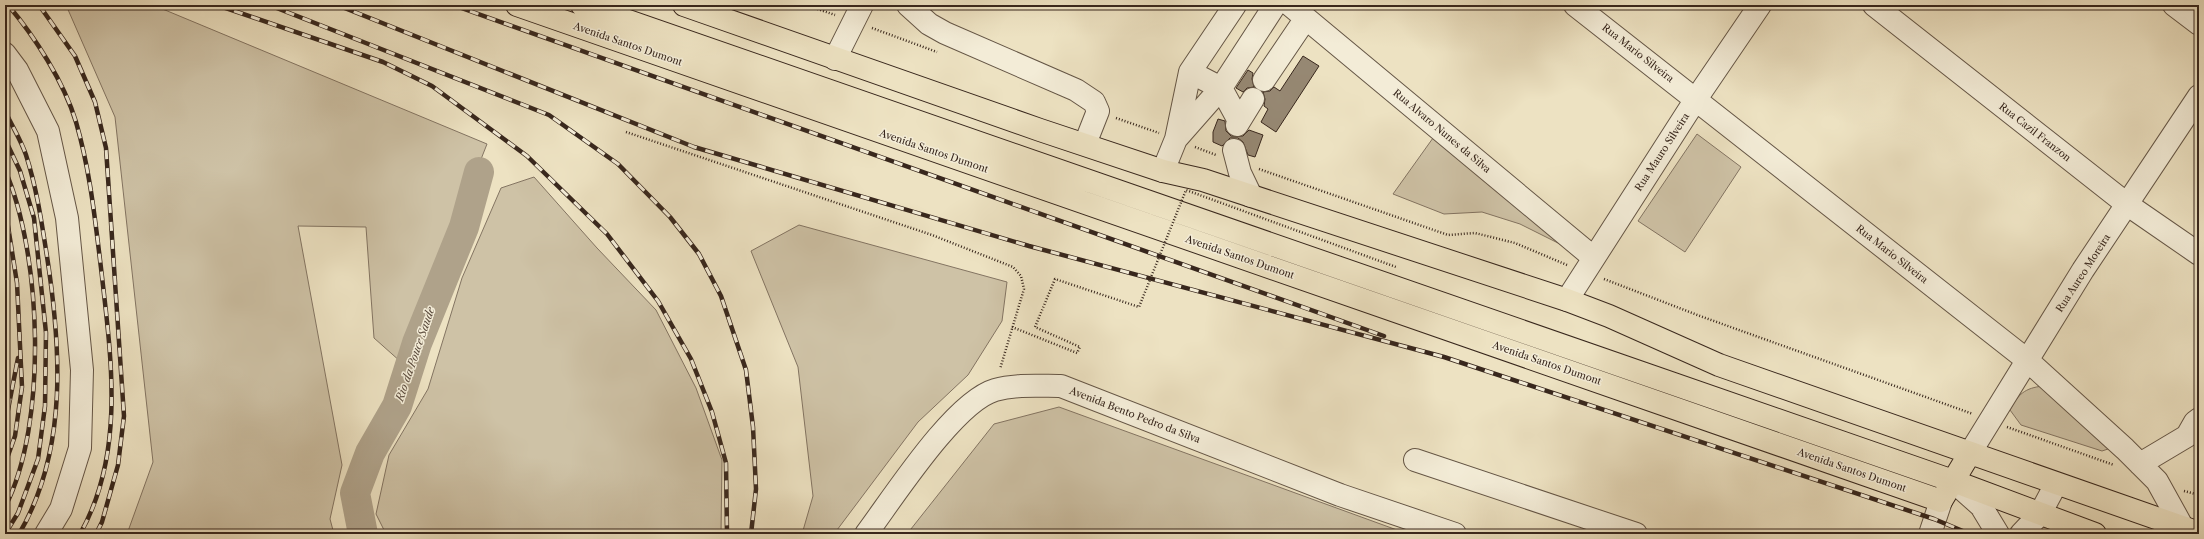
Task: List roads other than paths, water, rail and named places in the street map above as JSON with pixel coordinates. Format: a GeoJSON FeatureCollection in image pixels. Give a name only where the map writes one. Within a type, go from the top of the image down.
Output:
{"type":"FeatureCollection","features":[{"type":"Feature","properties":{"kind":"main road","name":"Avenida Santos Dumont"},"geometry":{"type":"LineString","coordinates":[[517,5],[1941,501]]}},
{"type":"Feature","properties":{"kind":"main road"},"geometry":{"type":"LineString","coordinates":[[582,5],[1954,481],[2095,534]]}},
{"type":"Feature","properties":{"kind":"main road"},"geometry":{"type":"LineString","coordinates":[[684,5],[835,59],[1163,171],[1203,180],[1567,300],[1609,316],[1719,365],[2191,531]]}},
{"type":"Feature","properties":{"kind":"main road"},"geometry":{"type":"LineString","coordinates":[[1941,501],[1970,453]]}},
{"type":"Feature","properties":{"kind":"street"},"geometry":{"type":"LineString","coordinates":[[908,5],[929,24],[945,34],[1076,90],[1094,102],[1098,111],[1085,144]]}},
{"type":"Feature","properties":{"kind":"street"},"geometry":{"type":"LineString","coordinates":[[1163,171],[1176,139],[1190,72],[1235,5]]}},
{"type":"Feature","properties":{"kind":"street"},"geometry":{"type":"LineString","coordinates":[[1176,139],[1221,88],[1275,5]]}},
{"type":"Feature","properties":{"kind":"street","name":"Rua Alvaro Nunes da Silva"},"geometry":{"type":"LineString","coordinates":[[1290,5],[1590,265]]}},
{"type":"Feature","properties":{"kind":"street","name":"Rua Mario Silveira"},"geometry":{"type":"LineString","coordinates":[[1575,5],[2027,360],[2130,466],[2157,481],[2191,531]]}},
{"type":"Feature","properties":{"kind":"street","name":"Rua Mauro Silveira"},"geometry":{"type":"LineString","coordinates":[[1567,300],[1696,99],[1760,5]]}},
{"type":"Feature","properties":{"kind":"street","name":"Rua Cazil Franzon"},"geometry":{"type":"LineString","coordinates":[[1874,5],[2128,205],[2199,254]]}},
{"type":"Feature","properties":{"kind":"street"},"geometry":{"type":"LineString","coordinates":[[2174,5],[2199,24]]}},
{"type":"Feature","properties":{"kind":"street"},"geometry":{"type":"LineString","coordinates":[[835,59],[857,13]]}},
{"type":"Feature","properties":{"kind":"street"},"geometry":{"type":"LineString","coordinates":[[1264,80],[1306,18]]}},
{"type":"Feature","properties":{"kind":"street"},"geometry":{"type":"LineString","coordinates":[[5,54],[17,70],[48,131],[67,218],[82,370],[80,448],[61,509],[46,534]]}},
{"type":"Feature","properties":{"kind":"street"},"geometry":{"type":"LineString","coordinates":[[1190,72],[1221,88],[1238,123],[1253,98]]}},
{"type":"Feature","properties":{"kind":"street","name":"Rua Aureo Moreira"},"geometry":{"type":"LineString","coordinates":[[1970,453],[2083,270],[2128,205],[2199,96]]}},
{"type":"Feature","properties":{"kind":"street"},"geometry":{"type":"LineString","coordinates":[[1236,156],[1251,196]]}},
{"type":"Feature","properties":{"kind":"street","name":"Avenida Bento Pedro da Silva"},"geometry":{"type":"LineString","coordinates":[[866,534],[948,426],[966,407],[994,390],[1024,386],[1062,386],[1340,495],[1455,534]]}},
{"type":"Feature","properties":{"kind":"street"},"geometry":{"type":"LineString","coordinates":[[2130,466],[2195,432]]}},
{"type":"Feature","properties":{"kind":"street"},"geometry":{"type":"LineString","coordinates":[[1415,460],[1636,534]]}},
{"type":"Feature","properties":{"kind":"street"},"geometry":{"type":"LineString","coordinates":[[1954,481],[1981,506],[1998,534]]}},
{"type":"Feature","properties":{"kind":"street"},"geometry":{"type":"LineString","coordinates":[[2021,534],[2040,514],[2056,484]]}},
{"type":"Feature","properties":{"kind":"street"},"geometry":{"type":"LineString","coordinates":[[1930,534],[1941,501]]}},
{"type":"Feature","properties":{"kind":"waterway","name":"Rio da Pouce Saude"},"geometry":{"type":"LineString","coordinates":[[363,534],[355,493],[370,453],[397,406],[417,343],[464,227],[479,172]]}},
{"type":"Feature","properties":{"kind":"railway"},"geometry":{"type":"LineString","coordinates":[[8,5],[48,60],[71,107],[85,158],[94,213],[108,335],[112,404],[104,471],[95,503],[80,534]]}},
{"type":"Feature","properties":{"kind":"railway"},"geometry":{"type":"LineString","coordinates":[[39,5],[75,56],[95,102],[106,148],[124,416],[118,465],[102,522],[96,534]]}},
{"type":"Feature","properties":{"kind":"railway"},"geometry":{"type":"LineString","coordinates":[[217,5],[383,62],[432,86],[527,156],[607,234],[658,301],[691,359],[712,412],[726,463],[727,534]]}},
{"type":"Feature","properties":{"kind":"railway"},"geometry":{"type":"LineString","coordinates":[[269,5],[549,115],[618,164],[670,217],[699,254],[721,296],[746,370],[753,427],[756,489],[751,534]]}},
{"type":"Feature","properties":{"kind":"railway"},"geometry":{"type":"LineString","coordinates":[[337,5],[694,147],[1029,246],[1444,357],[1934,519],[1970,534]]}},
{"type":"Feature","properties":{"kind":"railway"},"geometry":{"type":"LineString","coordinates":[[453,5],[1384,336]]}},
{"type":"Feature","properties":{"kind":"railway"},"geometry":{"type":"LineString","coordinates":[[5,111],[24,149],[35,190],[51,286],[57,359],[57,395],[53,432],[46,467],[35,501],[19,534]]}},
{"type":"Feature","properties":{"kind":"railway"},"geometry":{"type":"LineString","coordinates":[[5,139],[20,171],[34,218],[46,333],[45,406],[38,459],[18,513],[5,534]]}},
{"type":"Feature","properties":{"kind":"railway"},"geometry":{"type":"LineString","coordinates":[[5,170],[17,205],[27,247],[33,292],[35,339],[34,386],[28,431],[19,472],[5,507]]}},
{"type":"Feature","properties":{"kind":"railway"},"geometry":{"type":"LineString","coordinates":[[5,207],[17,283],[22,387],[15,436],[5,464]]}},
{"type":"Feature","properties":{"kind":"railway"},"geometry":{"type":"LineString","coordinates":[[5,425],[18,358]]}}]}
